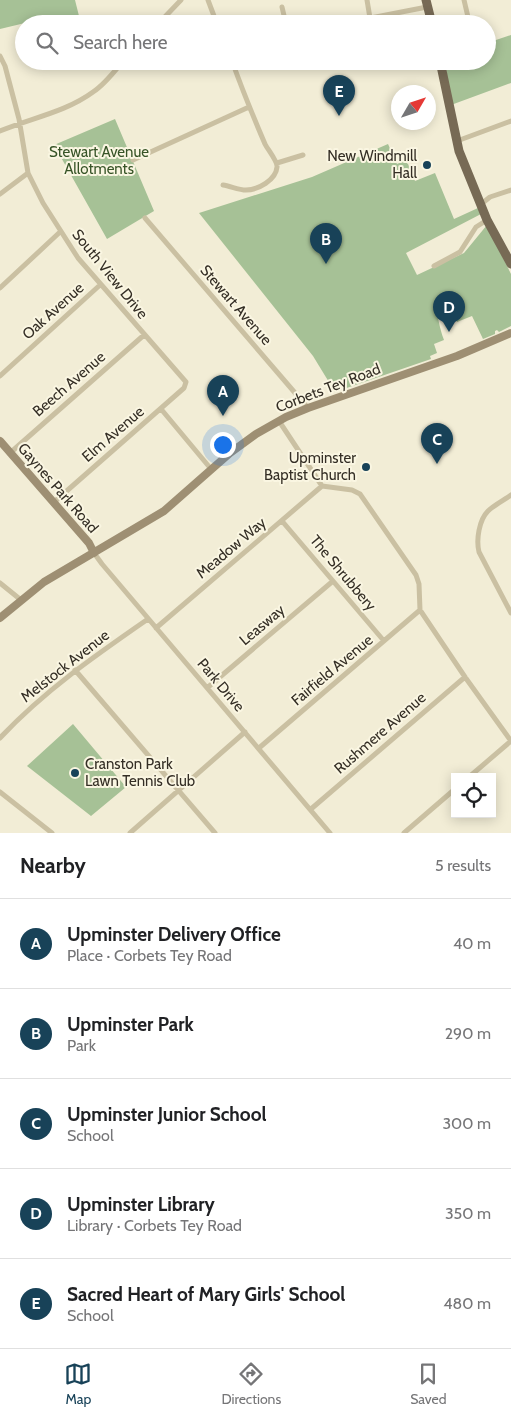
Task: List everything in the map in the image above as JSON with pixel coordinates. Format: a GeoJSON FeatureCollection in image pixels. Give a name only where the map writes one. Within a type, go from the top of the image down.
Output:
{"type":"FeatureCollection","features":[{"type":"Feature","properties":{"kind":"main road"},"geometry":{"type":"LineString","coordinates":[[442,70],[457,142],[480,205],[511,264]]}},
{"type":"Feature","properties":{"kind":"main road","name":"Corbets Tey Road"},"geometry":{"type":"LineString","coordinates":[[0,618],[44,582],[164,512],[230,453],[256,434],[279,421],[308,408],[457,356],[511,333]]}},
{"type":"Feature","properties":{"kind":"main road","name":"Gaynes Park Road"},"geometry":{"type":"LineString","coordinates":[[0,442],[89,543],[94,553]]}},
{"type":"Feature","properties":{"kind":"street"},"geometry":{"type":"LineString","coordinates":[[167,15],[181,0]]}},
{"type":"Feature","properties":{"kind":"street"},"geometry":{"type":"LineString","coordinates":[[208,0],[214,15]]}},
{"type":"Feature","properties":{"kind":"street"},"geometry":{"type":"LineString","coordinates":[[367,0],[370,15]]}},
{"type":"Feature","properties":{"kind":"street"},"geometry":{"type":"LineString","coordinates":[[464,0],[468,15]]}},
{"type":"Feature","properties":{"kind":"street"},"geometry":{"type":"LineString","coordinates":[[381,15],[427,3]]}},
{"type":"Feature","properties":{"kind":"street"},"geometry":{"type":"LineString","coordinates":[[282,7],[284,15]]}},
{"type":"Feature","properties":{"kind":"street","name":"South View Drive"},"geometry":{"type":"LineString","coordinates":[[0,56],[19,122],[28,173],[60,232],[100,285],[186,382]]}},
{"type":"Feature","properties":{"kind":"street"},"geometry":{"type":"LineString","coordinates":[[0,131],[19,122],[76,103],[100,86],[115,70]]}},
{"type":"Feature","properties":{"kind":"street"},"geometry":{"type":"LineString","coordinates":[[235,70],[269,153],[277,163]]}},
{"type":"Feature","properties":{"kind":"street"},"geometry":{"type":"LineString","coordinates":[[132,160],[249,107]]}},
{"type":"Feature","properties":{"kind":"street"},"geometry":{"type":"LineString","coordinates":[[457,142],[511,120]]}},
{"type":"Feature","properties":{"kind":"street"},"geometry":{"type":"LineString","coordinates":[[277,163],[303,155]]}},
{"type":"Feature","properties":{"kind":"street"},"geometry":{"type":"LineString","coordinates":[[223,185],[246,190],[265,184],[274,177],[277,163]]}},
{"type":"Feature","properties":{"kind":"street"},"geometry":{"type":"LineString","coordinates":[[0,194],[28,173]]}},
{"type":"Feature","properties":{"kind":"street"},"geometry":{"type":"LineString","coordinates":[[480,205],[490,197],[511,190]]}},
{"type":"Feature","properties":{"kind":"street","name":"Stewart Avenue"},"geometry":{"type":"LineString","coordinates":[[145,218],[308,408]]}},
{"type":"Feature","properties":{"kind":"street"},"geometry":{"type":"LineString","coordinates":[[434,266],[460,252],[476,227],[487,220]]}},
{"type":"Feature","properties":{"kind":"street"},"geometry":{"type":"LineString","coordinates":[[0,288],[60,232]]}},
{"type":"Feature","properties":{"kind":"street","name":"Oak Avenue"},"geometry":{"type":"LineString","coordinates":[[0,376],[100,285]]}},
{"type":"Feature","properties":{"kind":"street","name":"Beech Avenue"},"geometry":{"type":"LineString","coordinates":[[10,453],[144,335]]}},
{"type":"Feature","properties":{"kind":"street","name":"Elm Avenue"},"geometry":{"type":"LineString","coordinates":[[54,503],[184,388],[186,382]]}},
{"type":"Feature","properties":{"kind":"street"},"geometry":{"type":"LineString","coordinates":[[161,409],[211,469]]}},
{"type":"Feature","properties":{"kind":"street"},"geometry":{"type":"LineString","coordinates":[[279,421],[322,486],[352,490],[360,494],[416,575],[419,584],[420,610],[511,741],[475,773]]}},
{"type":"Feature","properties":{"kind":"street","name":"Meadow Way"},"geometry":{"type":"LineString","coordinates":[[156,628],[322,486]]}},
{"type":"Feature","properties":{"kind":"street"},"geometry":{"type":"LineString","coordinates":[[511,496],[486,513],[478,541],[479,552],[511,613]]}},
{"type":"Feature","properties":{"kind":"street","name":"The Shrubbery"},"geometry":{"type":"LineString","coordinates":[[282,521],[384,642]]}},
{"type":"Feature","properties":{"kind":"street","name":"Park Drive"},"geometry":{"type":"LineString","coordinates":[[94,553],[330,833]]}},
{"type":"Feature","properties":{"kind":"street","name":"Leasway"},"geometry":{"type":"LineString","coordinates":[[208,688],[333,581]]}},
{"type":"Feature","properties":{"kind":"street"},"geometry":{"type":"LineString","coordinates":[[0,583],[21,600]]}},
{"type":"Feature","properties":{"kind":"street"},"geometry":{"type":"LineString","coordinates":[[506,604],[511,599]]}},
{"type":"Feature","properties":{"kind":"street","name":"Fairfield Avenue"},"geometry":{"type":"LineString","coordinates":[[259,748],[420,610]]}},
{"type":"Feature","properties":{"kind":"street","name":"Melstock Avenue"},"geometry":{"type":"LineString","coordinates":[[0,738],[22,716],[75,670],[148,619]]}},
{"type":"Feature","properties":{"kind":"street"},"geometry":{"type":"LineString","coordinates":[[75,670],[215,833]]}},
{"type":"Feature","properties":{"kind":"street","name":"Rushmere Avenue"},"geometry":{"type":"LineString","coordinates":[[310,809],[465,677]]}},
{"type":"Feature","properties":{"kind":"street"},"geometry":{"type":"LineString","coordinates":[[130,833],[244,732]]}},
{"type":"Feature","properties":{"kind":"street"},"geometry":{"type":"LineString","coordinates":[[0,792],[52,833]]}},
{"type":"Feature","properties":{"kind":"street"},"geometry":{"type":"LineString","coordinates":[[404,833],[451,793]]}},
{"type":"Feature","properties":{"kind":"green space"},"geometry":{"type":"Polygon","coordinates":[[[0,0],[75,0],[79,15],[15,15],[15,25],[0,29],[0,0]]]}},
{"type":"Feature","properties":{"kind":"green space"},"geometry":{"type":"Polygon","coordinates":[[[511,35],[511,83],[451,105],[446,70],[496,70],[496,40],[511,35]]]}},
{"type":"Feature","properties":{"kind":"green space","name":"Stewart Avenue Allotments"},"geometry":{"type":"Polygon","coordinates":[[[115,119],[154,211],[107,239],[54,145],[115,119]]]}},
{"type":"Feature","properties":{"kind":"green space"},"geometry":{"type":"Polygon","coordinates":[[[388,144],[397,164],[404,161],[408,164],[415,181],[435,173],[454,219],[478,208],[481,214],[406,253],[417,275],[464,253],[487,225],[511,274],[511,326],[499,332],[497,330],[495,334],[483,339],[472,316],[457,322],[452,311],[443,303],[435,303],[444,340],[434,344],[437,353],[430,356],[431,359],[335,392],[313,356],[199,213],[312,177],[388,144]]]}},
{"type":"Feature","properties":{"kind":"green space","name":"Cranston Park Lawn Tennis Club"},"geometry":{"type":"Polygon","coordinates":[[[73,724],[126,787],[91,816],[27,766],[73,724]]]}},
{"type":"Feature","properties":{"kind":"place","name":"Sacred Heart of Mary Girls' School"},"geometry":{"type":"Point","coordinates":[339,116]}},
{"type":"Feature","properties":{"kind":"place","name":"New Windmill Hall"},"geometry":{"type":"Point","coordinates":[427,165]}},
{"type":"Feature","properties":{"kind":"place","name":"Upminster Park"},"geometry":{"type":"Point","coordinates":[326,264]}},
{"type":"Feature","properties":{"kind":"place","name":"Upminster Library"},"geometry":{"type":"Point","coordinates":[449,332]}},
{"type":"Feature","properties":{"kind":"place","name":"Upminster Delivery Office"},"geometry":{"type":"Point","coordinates":[223,416]}},
{"type":"Feature","properties":{"kind":"place","name":"Upminster Junior School"},"geometry":{"type":"Point","coordinates":[437,464]}},
{"type":"Feature","properties":{"kind":"place","name":"Upminster Baptist Church"},"geometry":{"type":"Point","coordinates":[366,467]}},
{"type":"Feature","properties":{"kind":"place","name":"Cranston Park Lawn Tennis Club"},"geometry":{"type":"Point","coordinates":[75,773]}}]}
